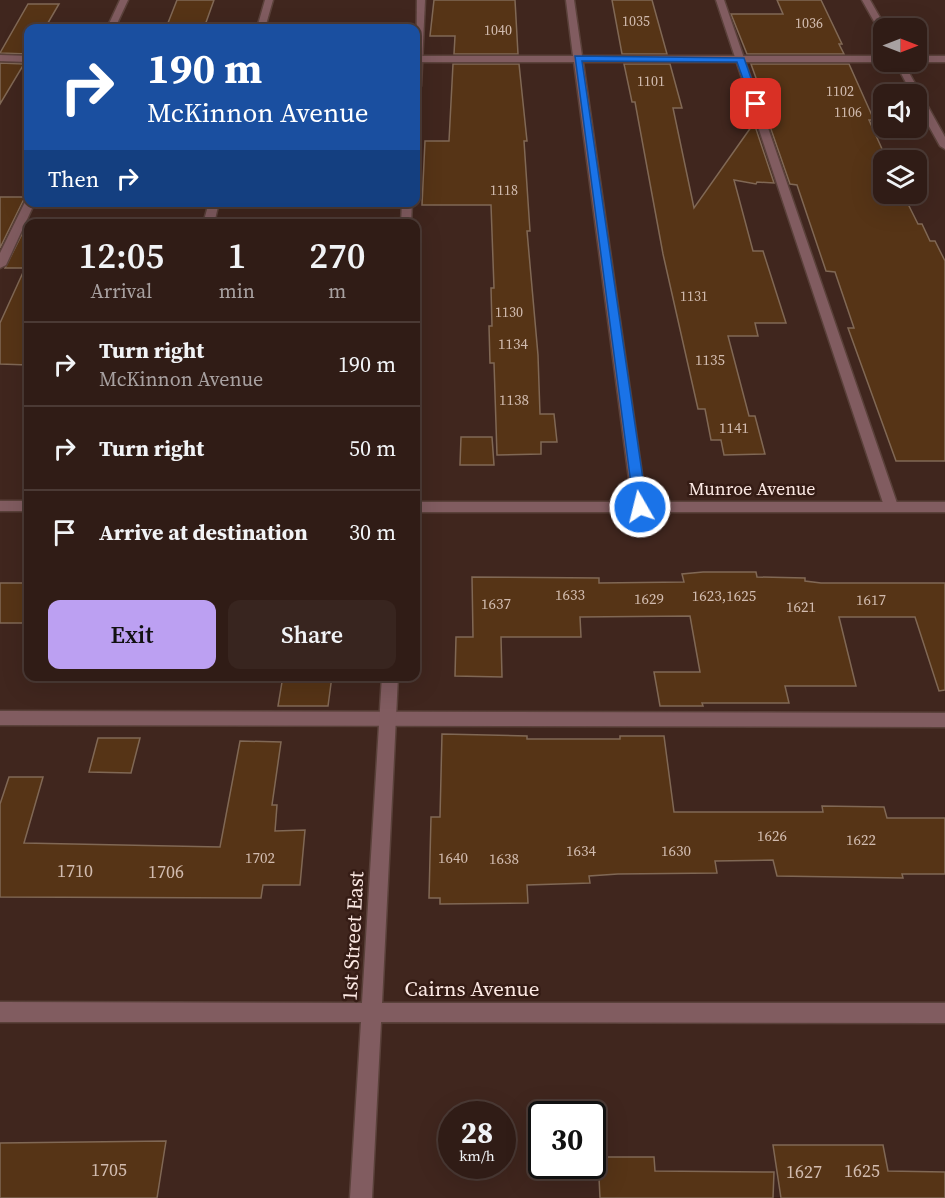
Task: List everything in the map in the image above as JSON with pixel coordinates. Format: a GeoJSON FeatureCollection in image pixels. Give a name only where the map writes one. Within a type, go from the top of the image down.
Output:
{"type":"FeatureCollection","features":[{"type":"Feature","properties":{"kind":"street"},"geometry":{"type":"LineString","coordinates":[[113,24],[124,0]]}},
{"type":"Feature","properties":{"kind":"street"},"geometry":{"type":"LineString","coordinates":[[262,24],[269,0]]}},
{"type":"Feature","properties":{"kind":"street"},"geometry":{"type":"LineString","coordinates":[[420,24],[422,0]]}},
{"type":"Feature","properties":{"kind":"street"},"geometry":{"type":"LineString","coordinates":[[570,0],[640,507]]}},
{"type":"Feature","properties":{"kind":"street"},"geometry":{"type":"LineString","coordinates":[[720,0],[891,506]]}},
{"type":"Feature","properties":{"kind":"street"},"geometry":{"type":"LineString","coordinates":[[866,0],[876,18]]}},
{"type":"Feature","properties":{"kind":"street"},"geometry":{"type":"LineString","coordinates":[[0,58],[24,58]]}},
{"type":"Feature","properties":{"kind":"street"},"geometry":{"type":"LineString","coordinates":[[420,59],[873,59]]}},
{"type":"Feature","properties":{"kind":"street"},"geometry":{"type":"LineString","coordinates":[[927,59],[945,59]]}},
{"type":"Feature","properties":{"kind":"street"},"geometry":{"type":"LineString","coordinates":[[904,72],[945,146]]}},
{"type":"Feature","properties":{"kind":"street"},"geometry":{"type":"LineString","coordinates":[[0,266],[28,207]]}},
{"type":"Feature","properties":{"kind":"street"},"geometry":{"type":"LineString","coordinates":[[0,506],[24,506]]}},
{"type":"Feature","properties":{"kind":"street","name":"Munroe Avenue"},"geometry":{"type":"LineString","coordinates":[[420,507],[945,507]]}},
{"type":"Feature","properties":{"kind":"street","name":"1st Street East"},"geometry":{"type":"LineString","coordinates":[[361,1198],[390,681]]}},
{"type":"Feature","properties":{"kind":"street"},"geometry":{"type":"LineString","coordinates":[[0,718],[945,720]]}},
{"type":"Feature","properties":{"kind":"street","name":"Cairns Avenue"},"geometry":{"type":"LineString","coordinates":[[0,1012],[945,1013]]}},
{"type":"Feature","properties":{"kind":"building"},"geometry":{"type":"Polygon","coordinates":[[[177,0],[214,0],[205,24],[168,24],[177,0]]]}},
{"type":"Feature","properties":{"kind":"building"},"geometry":{"type":"Polygon","coordinates":[[[434,0],[515,0],[518,54],[454,54],[455,36],[430,36],[434,0]]]}},
{"type":"Feature","properties":{"kind":"building"},"geometry":{"type":"Polygon","coordinates":[[[612,0],[652,0],[667,54],[622,54],[612,0]]]}},
{"type":"Feature","properties":{"kind":"building"},"geometry":{"type":"Polygon","coordinates":[[[777,0],[821,0],[842,44],[839,44],[844,54],[747,54],[731,14],[783,14],[777,0]]]}},
{"type":"Feature","properties":{"kind":"building"},"geometry":{"type":"Polygon","coordinates":[[[28,4],[59,4],[47,24],[24,24],[24,54],[0,53],[28,4]]]}},
{"type":"Feature","properties":{"kind":"building"},"geometry":{"type":"Polygon","coordinates":[[[0,63],[24,64],[0,104],[0,63]]]}},
{"type":"Feature","properties":{"kind":"building"},"geometry":{"type":"Polygon","coordinates":[[[453,64],[519,64],[527,141],[524,141],[530,231],[527,231],[538,355],[540,414],[554,414],[557,442],[541,442],[541,454],[497,455],[494,363],[490,363],[489,326],[492,326],[491,288],[494,288],[491,205],[422,205],[425,141],[449,141],[453,64]]]}},
{"type":"Feature","properties":{"kind":"building"},"geometry":{"type":"Polygon","coordinates":[[[624,64],[670,64],[682,108],[673,108],[694,208],[754,123],[774,183],[757,182],[756,184],[734,180],[753,251],[763,251],[786,323],[755,323],[758,336],[728,336],[749,416],[755,416],[765,454],[724,455],[721,440],[711,440],[705,409],[698,409],[663,254],[635,102],[632,102],[624,64]]]}},
{"type":"Feature","properties":{"kind":"building"},"geometry":{"type":"Polygon","coordinates":[[[751,64],[849,64],[873,118],[873,120],[869,120],[873,129],[873,138],[877,138],[882,150],[873,150],[873,204],[908,204],[918,224],[922,224],[930,241],[935,241],[945,261],[945,461],[896,461],[848,328],[854,328],[835,272],[826,271],[797,185],[790,184],[764,109],[766,106],[751,64]]]}},
{"type":"Feature","properties":{"kind":"building"},"geometry":{"type":"Polygon","coordinates":[[[0,197],[24,197],[24,200],[0,248],[0,197]]]}},
{"type":"Feature","properties":{"kind":"building"},"geometry":{"type":"Polygon","coordinates":[[[24,230],[24,268],[5,268],[24,230]]]}},
{"type":"Feature","properties":{"kind":"building"},"geometry":{"type":"Polygon","coordinates":[[[24,270],[24,365],[0,364],[0,323],[24,270]]]}},
{"type":"Feature","properties":{"kind":"building"},"geometry":{"type":"Polygon","coordinates":[[[461,437],[492,437],[494,465],[460,465],[461,437]]]}},
{"type":"Feature","properties":{"kind":"building"},"geometry":{"type":"Polygon","coordinates":[[[756,572],[757,577],[805,578],[805,581],[821,583],[945,583],[945,690],[939,691],[915,617],[839,617],[856,686],[785,686],[789,703],[702,703],[703,706],[660,706],[654,672],[700,672],[690,616],[580,617],[581,637],[501,637],[502,677],[455,676],[456,637],[473,637],[472,577],[599,578],[599,583],[684,582],[682,574],[756,572]]]}},
{"type":"Feature","properties":{"kind":"building"},"geometry":{"type":"Polygon","coordinates":[[[0,583],[24,583],[23,623],[0,623],[0,583]]]}},
{"type":"Feature","properties":{"kind":"building"},"geometry":{"type":"Polygon","coordinates":[[[282,681],[331,681],[328,706],[278,706],[282,681]]]}},
{"type":"Feature","properties":{"kind":"building"},"geometry":{"type":"Polygon","coordinates":[[[442,734],[527,736],[527,739],[620,739],[620,736],[664,736],[674,812],[823,812],[822,806],[884,807],[887,818],[945,818],[945,874],[902,874],[903,878],[777,876],[773,860],[715,861],[717,873],[618,874],[589,876],[590,883],[527,885],[528,903],[440,904],[440,898],[429,898],[431,817],[440,817],[442,734]]]}},
{"type":"Feature","properties":{"kind":"building"},"geometry":{"type":"Polygon","coordinates":[[[98,738],[140,738],[131,773],[89,772],[98,738]]]}},
{"type":"Feature","properties":{"kind":"building"},"geometry":{"type":"Polygon","coordinates":[[[240,741],[281,742],[272,805],[277,805],[275,831],[305,830],[300,885],[263,885],[261,898],[0,897],[0,804],[9,777],[43,777],[24,843],[220,847],[240,741]]]}},
{"type":"Feature","properties":{"kind":"building"},"geometry":{"type":"Polygon","coordinates":[[[166,1141],[157,1198],[0,1198],[0,1143],[166,1141]]]}},
{"type":"Feature","properties":{"kind":"building"},"geometry":{"type":"Polygon","coordinates":[[[773,1145],[883,1145],[888,1171],[945,1172],[945,1198],[781,1198],[773,1145]]]}},
{"type":"Feature","properties":{"kind":"building"},"geometry":{"type":"Polygon","coordinates":[[[606,1157],[654,1157],[655,1171],[774,1172],[773,1198],[600,1198],[599,1179],[606,1179],[606,1157]]]}},
{"type":"Feature","properties":{"kind":"route"},"geometry":{"type":"LineString","coordinates":[[640,507],[578,58],[741,59],[756,104]]}}]}
